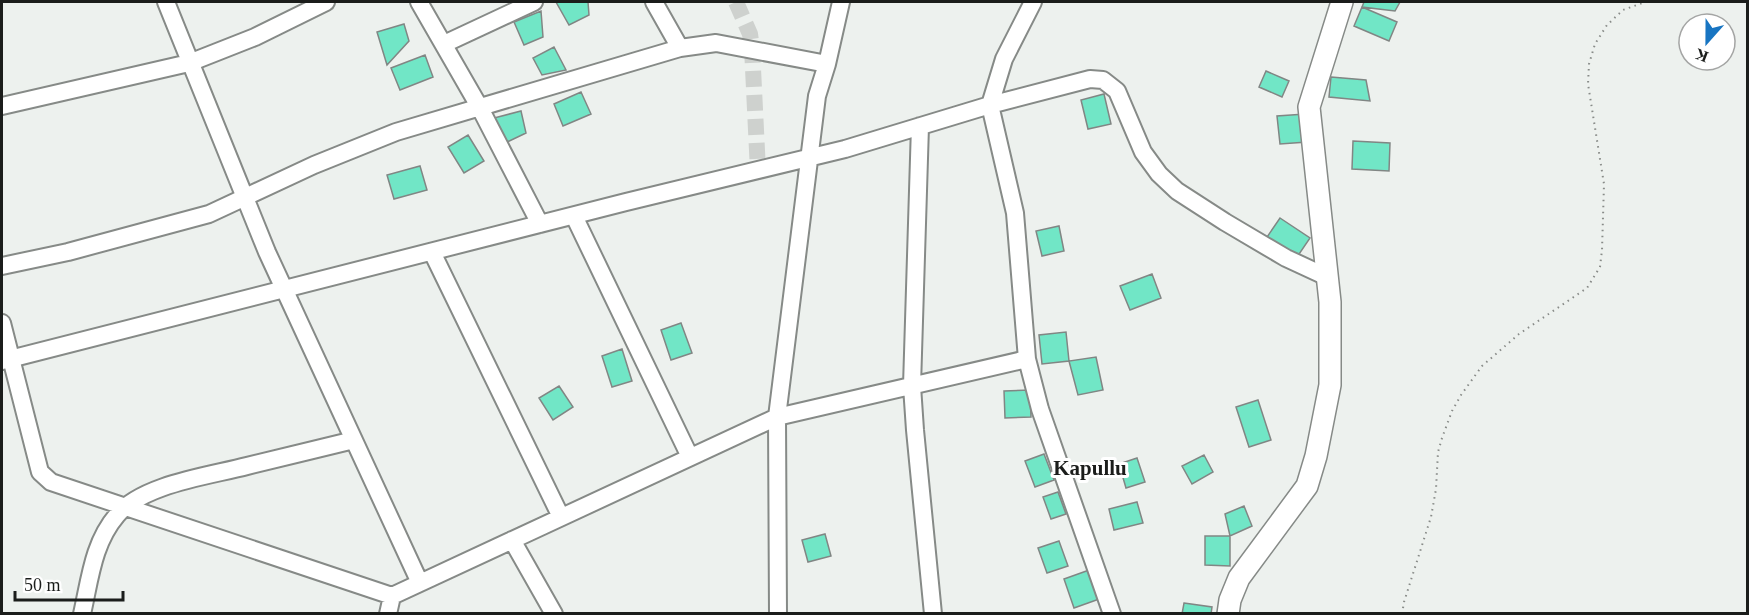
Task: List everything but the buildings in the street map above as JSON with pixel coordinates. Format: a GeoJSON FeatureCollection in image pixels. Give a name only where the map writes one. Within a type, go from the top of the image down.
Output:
{"type":"FeatureCollection","features":[{"type":"Feature","properties":{"kind":"street"},"geometry":{"type":"LineString","coordinates":[[165,2],[284,290],[420,583]]}},
{"type":"Feature","properties":{"kind":"street"},"geometry":{"type":"LineString","coordinates":[[2,106],[189,63],[255,37],[326,2]]}},
{"type":"Feature","properties":{"kind":"street"},"geometry":{"type":"LineString","coordinates":[[420,2],[480,108],[540,225]]}},
{"type":"Feature","properties":{"kind":"street"},"geometry":{"type":"LineString","coordinates":[[444,44],[534,2]]}},
{"type":"Feature","properties":{"kind":"street"},"geometry":{"type":"LineString","coordinates":[[654,2],[680,48]]}},
{"type":"Feature","properties":{"kind":"street"},"geometry":{"type":"LineString","coordinates":[[778,614],[777,417],[817,96],[841,2]]}},
{"type":"Feature","properties":{"kind":"street"},"geometry":{"type":"LineString","coordinates":[[1033,2],[1004,58],[990,105],[1015,213],[1027,359],[1040,409],[1112,614]]}},
{"type":"Feature","properties":{"kind":"street"},"geometry":{"type":"LineString","coordinates":[[1228,614],[1230,600],[1239,578],[1307,486],[1316,456],[1330,385],[1330,302],[1309,107],[1342,2]]}},
{"type":"Feature","properties":{"kind":"street"},"geometry":{"type":"LineString","coordinates":[[2,266],[68,252],[210,214],[314,165],[396,132],[680,48],[716,43],[827,64]]}},
{"type":"Feature","properties":{"kind":"street"},"geometry":{"type":"LineString","coordinates":[[6,360],[845,149],[990,105],[1090,79],[1103,80],[1120,96],[1143,152],[1168,183],[1225,222],[1286,258],[1327,277]]}},
{"type":"Feature","properties":{"kind":"street"},"geometry":{"type":"LineString","coordinates":[[920,126],[912,386],[933,614]]}},
{"type":"Feature","properties":{"kind":"street"},"geometry":{"type":"LineString","coordinates":[[574,216],[690,458]]}},
{"type":"Feature","properties":{"kind":"street"},"geometry":{"type":"LineString","coordinates":[[432,252],[561,517]]}},
{"type":"Feature","properties":{"kind":"street"},"geometry":{"type":"LineString","coordinates":[[2,323],[6,360],[40,472],[51,482],[392,596],[777,417],[1027,359]]}},
{"type":"Feature","properties":{"kind":"street"},"geometry":{"type":"LineString","coordinates":[[82,614],[99,543],[109,525],[125,507],[151,492],[184,482],[354,440]]}},
{"type":"Feature","properties":{"kind":"street"},"geometry":{"type":"LineString","coordinates":[[512,540],[554,614]]}},
{"type":"Feature","properties":{"kind":"street"},"geometry":{"type":"LineString","coordinates":[[388,614],[392,596]]}},
{"type":"Feature","properties":{"kind":"path"},"geometry":{"type":"LineString","coordinates":[[1402,614],[1431,517],[1436,489],[1438,452],[1452,411],[1461,395],[1482,366],[1519,334],[1587,288],[1600,267],[1604,184],[1588,84],[1589,64],[1595,44],[1606,25],[1623,10],[1645,2]]}},
{"type":"Feature","properties":{"kind":"tunnel"},"geometry":{"type":"LineString","coordinates":[[736,2],[750,34],[752,48],[758,171]]}},
{"type":"Feature","properties":{"kind":"district","name":"Kapullu"},"geometry":{"type":"Point","coordinates":[1090,468]}}]}
